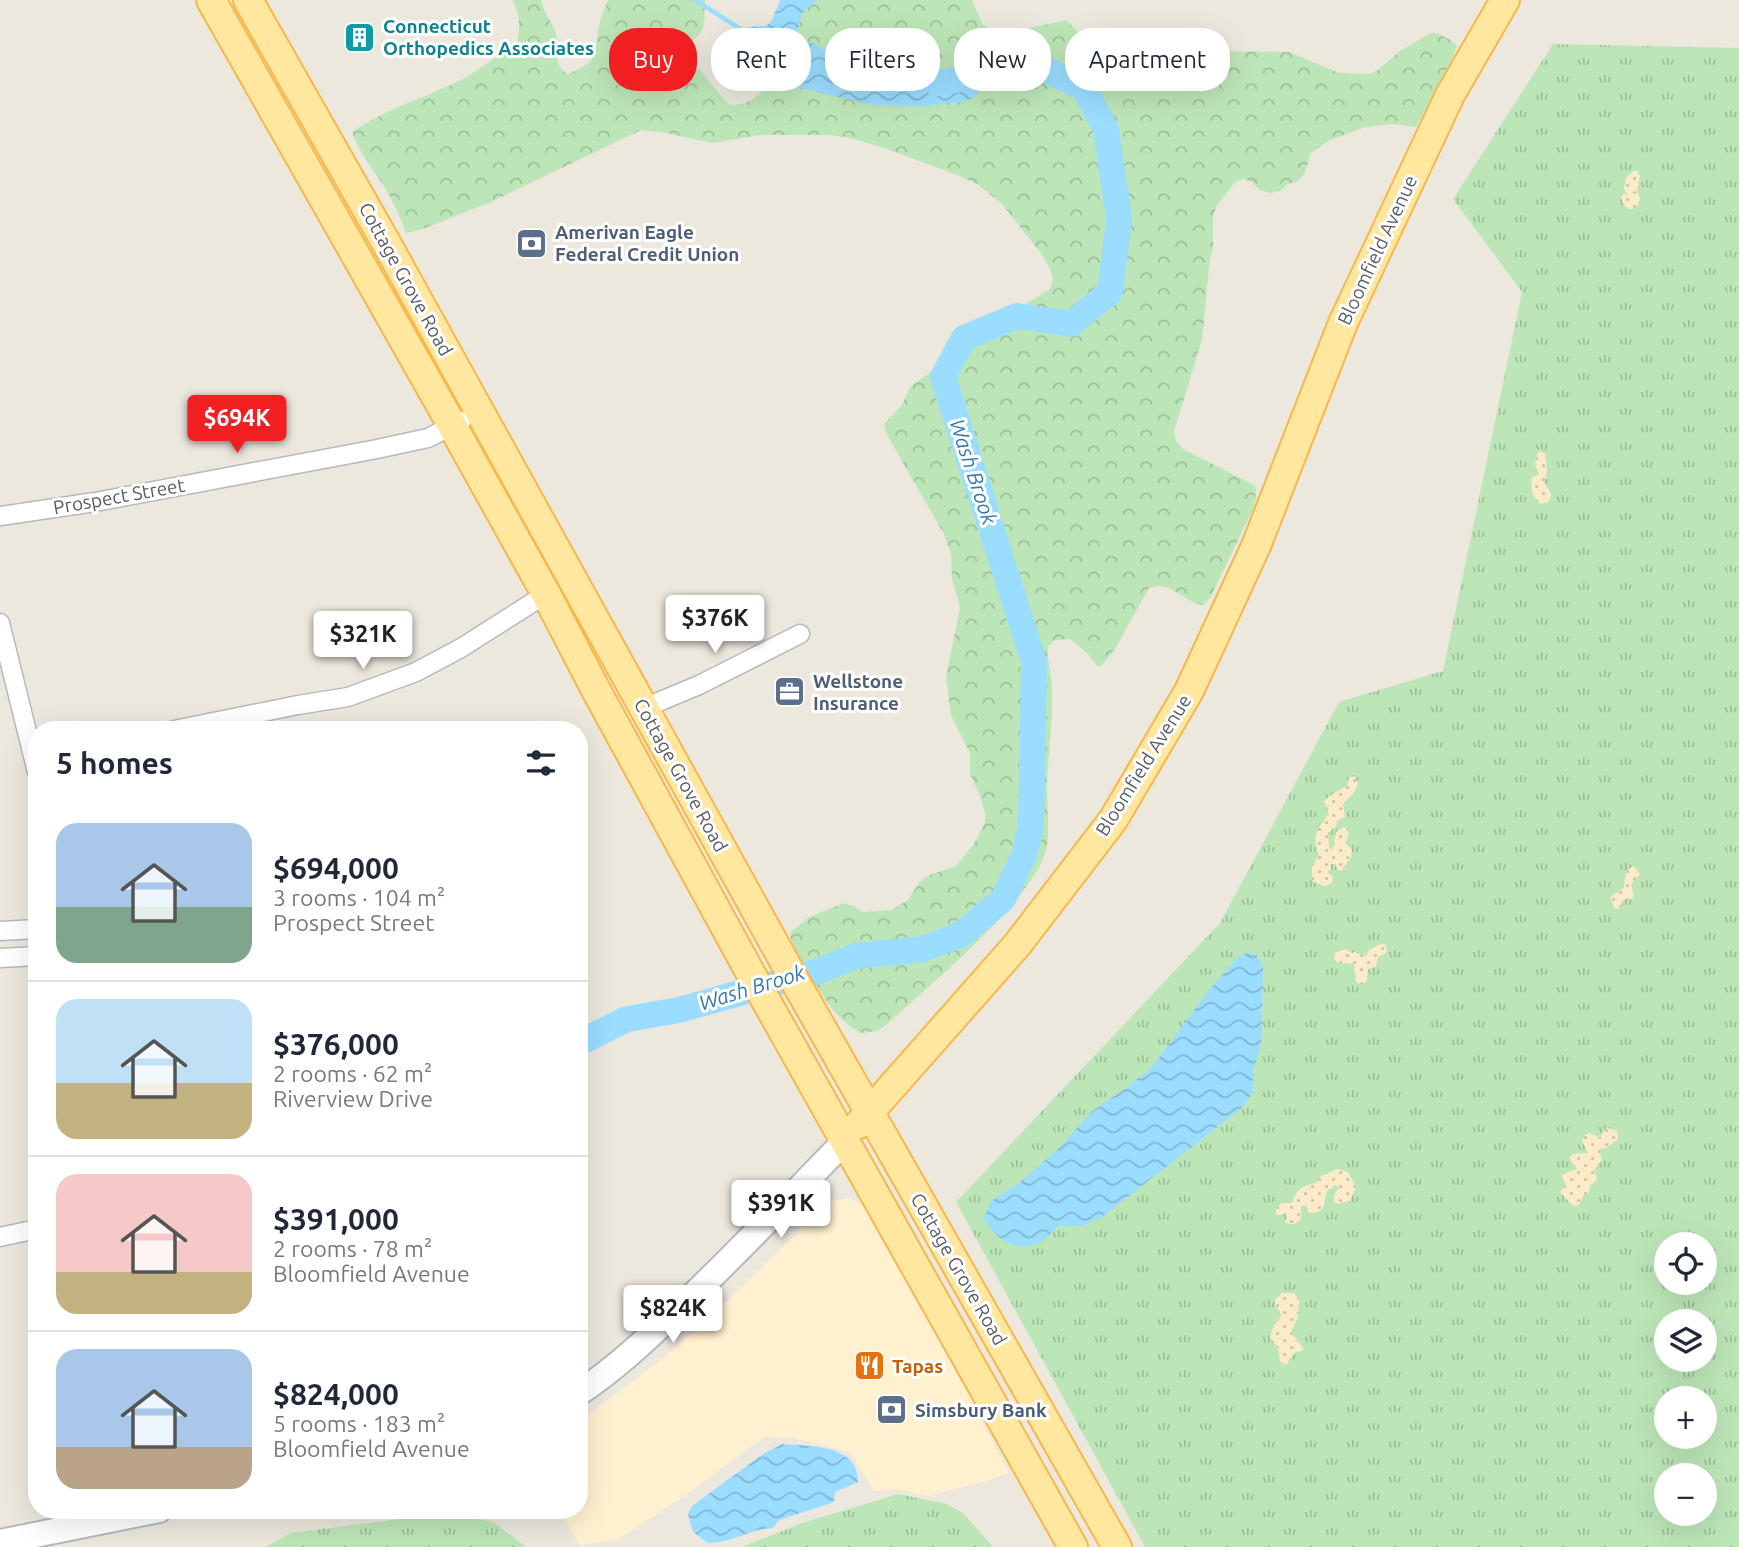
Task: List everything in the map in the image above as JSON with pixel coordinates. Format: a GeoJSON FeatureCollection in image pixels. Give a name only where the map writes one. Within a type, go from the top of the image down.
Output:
{"type":"FeatureCollection","features":[{"type":"Feature","properties":{"kind":"main road","name":"Cottage Grove Road"},"geometry":{"type":"LineString","coordinates":[[211,0],[546,594],[751,974],[1073,1547]]}},
{"type":"Feature","properties":{"kind":"main road","name":"Cottage Grove Road"},"geometry":{"type":"LineString","coordinates":[[248,0],[480,411],[800,990],[1117,1547]]}},
{"type":"Feature","properties":{"kind":"main road","name":"Bloomfield Avenue"},"geometry":{"type":"LineString","coordinates":[[588,1386],[626,1358],[656,1330],[738,1251],[846,1140],[1017,945],[1113,820],[1189,691],[1256,546],[1343,323],[1450,95],[1505,0]]}},
{"type":"Feature","properties":{"kind":"main road"},"geometry":{"type":"LineString","coordinates":[[1007,1429],[1049,1426]]}},
{"type":"Feature","properties":{"kind":"main road"},"geometry":{"type":"LineString","coordinates":[[0,1542],[114,1519]]}},
{"type":"Feature","properties":{"kind":"street","name":"Prospect Street"},"geometry":{"type":"LineString","coordinates":[[0,516],[95,502],[428,438],[480,411]]}},
{"type":"Feature","properties":{"kind":"street"},"geometry":{"type":"LineString","coordinates":[[221,721],[348,697],[416,672],[461,648],[546,594]]}},
{"type":"Feature","properties":{"kind":"street"},"geometry":{"type":"LineString","coordinates":[[0,623],[28,735]]}},
{"type":"Feature","properties":{"kind":"street"},"geometry":{"type":"LineString","coordinates":[[644,708],[699,685],[800,634]]}},
{"type":"Feature","properties":{"kind":"street"},"geometry":{"type":"LineString","coordinates":[[0,931],[28,929]]}},
{"type":"Feature","properties":{"kind":"street"},"geometry":{"type":"LineString","coordinates":[[0,958],[28,956]]}},
{"type":"Feature","properties":{"kind":"street"},"geometry":{"type":"LineString","coordinates":[[0,1237],[28,1231]]}},
{"type":"Feature","properties":{"kind":"shaded area"},"geometry":{"type":"Polygon","coordinates":[[[851,1198],[872,1216],[1009,1472],[990,1480],[928,1496],[896,1489],[874,1491],[850,1452],[795,1438],[764,1437],[690,1492],[617,1540],[580,1545],[564,1519],[588,1519],[588,1415],[706,1322],[830,1201],[851,1198]]]}},
{"type":"Feature","properties":{"kind":"green space"},"geometry":{"type":"Polygon","coordinates":[[[512,0],[541,0],[557,38],[559,65],[567,74],[592,60],[608,0],[705,0],[702,29],[697,37],[697,28],[609,28],[609,91],[697,91],[697,68],[711,83],[711,91],[717,91],[728,104],[734,105],[749,101],[762,91],[811,91],[811,28],[782,28],[790,0],[972,0],[983,25],[989,28],[954,28],[954,91],[1051,91],[1051,28],[1029,28],[1066,20],[1074,28],[1065,28],[1065,91],[1230,91],[1230,51],[1289,52],[1339,73],[1370,74],[1400,51],[1431,33],[1445,37],[1457,46],[1416,127],[1392,124],[1365,127],[1328,141],[1311,153],[1305,173],[1298,181],[1288,184],[1280,191],[1270,193],[1244,179],[1235,182],[1216,207],[1202,340],[1174,431],[1176,441],[1183,449],[1254,485],[1255,505],[1210,598],[1203,605],[1164,587],[1149,588],[1115,649],[1101,666],[1097,666],[1088,654],[1070,639],[1055,640],[1048,647],[1052,701],[1047,780],[1048,833],[1046,850],[1037,871],[1021,894],[976,943],[877,1031],[861,1033],[835,1012],[801,960],[790,933],[809,917],[844,903],[862,912],[891,910],[908,900],[927,876],[956,866],[975,842],[985,823],[979,793],[970,774],[970,753],[951,716],[946,676],[960,608],[952,578],[951,553],[944,534],[886,433],[884,424],[902,405],[910,387],[960,351],[978,326],[1015,310],[1050,289],[1053,279],[1050,269],[1040,252],[1001,203],[977,184],[887,149],[831,135],[761,135],[712,143],[641,130],[491,202],[406,233],[390,197],[362,154],[352,132],[391,110],[461,80],[516,45],[519,33],[517,10],[512,0]]]}},
{"type":"Feature","properties":{"kind":"green space"},"geometry":{"type":"Polygon","coordinates":[[[1553,44],[1739,48],[1739,1547],[1145,1547],[956,1202],[1220,923],[1339,702],[1443,671],[1522,292],[1453,199],[1553,44]]]}},
{"type":"Feature","properties":{"kind":"green space"},"geometry":{"type":"Polygon","coordinates":[[[898,1494],[947,1504],[963,1513],[993,1547],[742,1547],[802,1523],[898,1494]]]}},
{"type":"Feature","properties":{"kind":"green space"},"geometry":{"type":"Polygon","coordinates":[[[400,1519],[478,1519],[493,1522],[526,1547],[266,1547],[290,1533],[400,1519]]]}},
{"type":"Feature","properties":{"kind":"sand"},"geometry":{"type":"Polygon","coordinates":[[[1633,171],[1637,171],[1640,176],[1637,190],[1640,199],[1636,208],[1629,209],[1622,198],[1623,194],[1628,195],[1624,188],[1626,178],[1633,171]]]}},
{"type":"Feature","properties":{"kind":"sand"},"geometry":{"type":"Polygon","coordinates":[[[1541,451],[1545,454],[1544,482],[1551,494],[1550,501],[1541,504],[1534,496],[1531,485],[1532,478],[1539,474],[1535,464],[1537,454],[1541,451]]]}},
{"type":"Feature","properties":{"kind":"sand"},"geometry":{"type":"Polygon","coordinates":[[[1354,776],[1358,783],[1354,793],[1343,804],[1345,817],[1337,821],[1336,827],[1328,833],[1329,848],[1332,850],[1336,832],[1344,827],[1347,829],[1349,834],[1345,843],[1352,850],[1351,857],[1341,871],[1335,864],[1331,864],[1331,869],[1327,872],[1332,876],[1333,882],[1320,886],[1312,880],[1312,867],[1319,855],[1317,833],[1329,814],[1324,801],[1347,786],[1349,778],[1354,776]]]}},
{"type":"Feature","properties":{"kind":"sand"},"geometry":{"type":"Polygon","coordinates":[[[1634,866],[1640,874],[1631,884],[1634,896],[1632,899],[1623,900],[1620,909],[1614,908],[1610,897],[1624,888],[1627,872],[1634,866]]]}},
{"type":"Feature","properties":{"kind":"sand"},"geometry":{"type":"Polygon","coordinates":[[[1381,944],[1386,945],[1387,952],[1378,957],[1376,966],[1368,969],[1368,978],[1363,985],[1356,982],[1354,964],[1338,963],[1334,959],[1334,953],[1346,949],[1366,956],[1369,950],[1381,944]]]}},
{"type":"Feature","properties":{"kind":"sand"},"geometry":{"type":"Polygon","coordinates":[[[1608,1128],[1617,1131],[1618,1139],[1606,1148],[1599,1149],[1602,1160],[1594,1170],[1597,1179],[1579,1205],[1573,1206],[1560,1192],[1566,1184],[1563,1174],[1577,1169],[1569,1158],[1573,1154],[1588,1153],[1582,1141],[1585,1135],[1590,1133],[1600,1138],[1608,1128]]]}},
{"type":"Feature","properties":{"kind":"sand"},"geometry":{"type":"Polygon","coordinates":[[[1337,1169],[1348,1172],[1356,1187],[1350,1201],[1337,1204],[1334,1202],[1334,1194],[1339,1188],[1335,1185],[1327,1191],[1324,1206],[1320,1211],[1309,1213],[1306,1205],[1301,1206],[1301,1218],[1291,1224],[1285,1222],[1285,1214],[1276,1215],[1276,1208],[1282,1203],[1292,1203],[1300,1189],[1316,1183],[1321,1176],[1337,1169]]]}},
{"type":"Feature","properties":{"kind":"sand"},"geometry":{"type":"Polygon","coordinates":[[[1282,1293],[1294,1293],[1299,1300],[1298,1317],[1291,1332],[1303,1348],[1302,1351],[1295,1352],[1286,1365],[1280,1361],[1278,1347],[1270,1338],[1273,1327],[1281,1316],[1275,1306],[1275,1300],[1282,1293]]]}},
{"type":"Feature","properties":{"kind":"water"},"geometry":{"type":"Polygon","coordinates":[[[780,0],[818,0],[802,13],[798,28],[748,28],[766,26],[771,22],[780,0]]]}},
{"type":"Feature","properties":{"kind":"water"},"geometry":{"type":"Polygon","coordinates":[[[811,43],[825,50],[825,91],[940,91],[940,72],[954,71],[954,91],[978,91],[973,98],[961,102],[925,106],[871,105],[811,90],[811,43]]]}},
{"type":"Feature","properties":{"kind":"water"},"geometry":{"type":"Polygon","coordinates":[[[1249,953],[1256,954],[1263,966],[1262,1037],[1253,1070],[1253,1092],[1243,1107],[1102,1217],[1083,1226],[1059,1226],[1043,1241],[1028,1246],[1012,1245],[999,1237],[984,1218],[991,1201],[1019,1183],[1057,1150],[1092,1111],[1151,1068],[1209,990],[1237,958],[1249,953]]]}},
{"type":"Feature","properties":{"kind":"water"},"geometry":{"type":"Polygon","coordinates":[[[782,1444],[818,1447],[842,1454],[856,1470],[858,1482],[835,1492],[834,1502],[779,1520],[773,1528],[708,1543],[693,1532],[688,1514],[692,1506],[763,1454],[782,1444]]]}},
{"type":"Feature","properties":{"kind":"waterway"},"geometry":{"type":"LineString","coordinates":[[695,0],[739,28]]}},
{"type":"Feature","properties":{"kind":"waterway","name":"Wash Brook"},"geometry":{"type":"LineString","coordinates":[[588,1038],[627,1019],[679,1010],[818,971],[856,956],[923,949],[962,934],[1003,899],[1024,855],[1031,826],[1034,662],[943,377],[964,338],[1017,316],[1071,324],[1110,292],[1119,220],[1106,129],[1084,89],[1040,66],[940,83]]}},
{"type":"Feature","properties":{"kind":"place","name":"Connecticut Orthopedics Associates"},"geometry":{"type":"Point","coordinates":[360,37]}},
{"type":"Feature","properties":{"kind":"place","name":"Amerivan Eagle Federal Credit Union"},"geometry":{"type":"Point","coordinates":[532,243]}},
{"type":"Feature","properties":{"kind":"place","name":"Wellstone Insurance"},"geometry":{"type":"Point","coordinates":[790,692]}},
{"type":"Feature","properties":{"kind":"place","name":"Tapas"},"geometry":{"type":"Point","coordinates":[869,1366]}},
{"type":"Feature","properties":{"kind":"place","name":"Simsbury Bank"},"geometry":{"type":"Point","coordinates":[892,1410]}}]}
